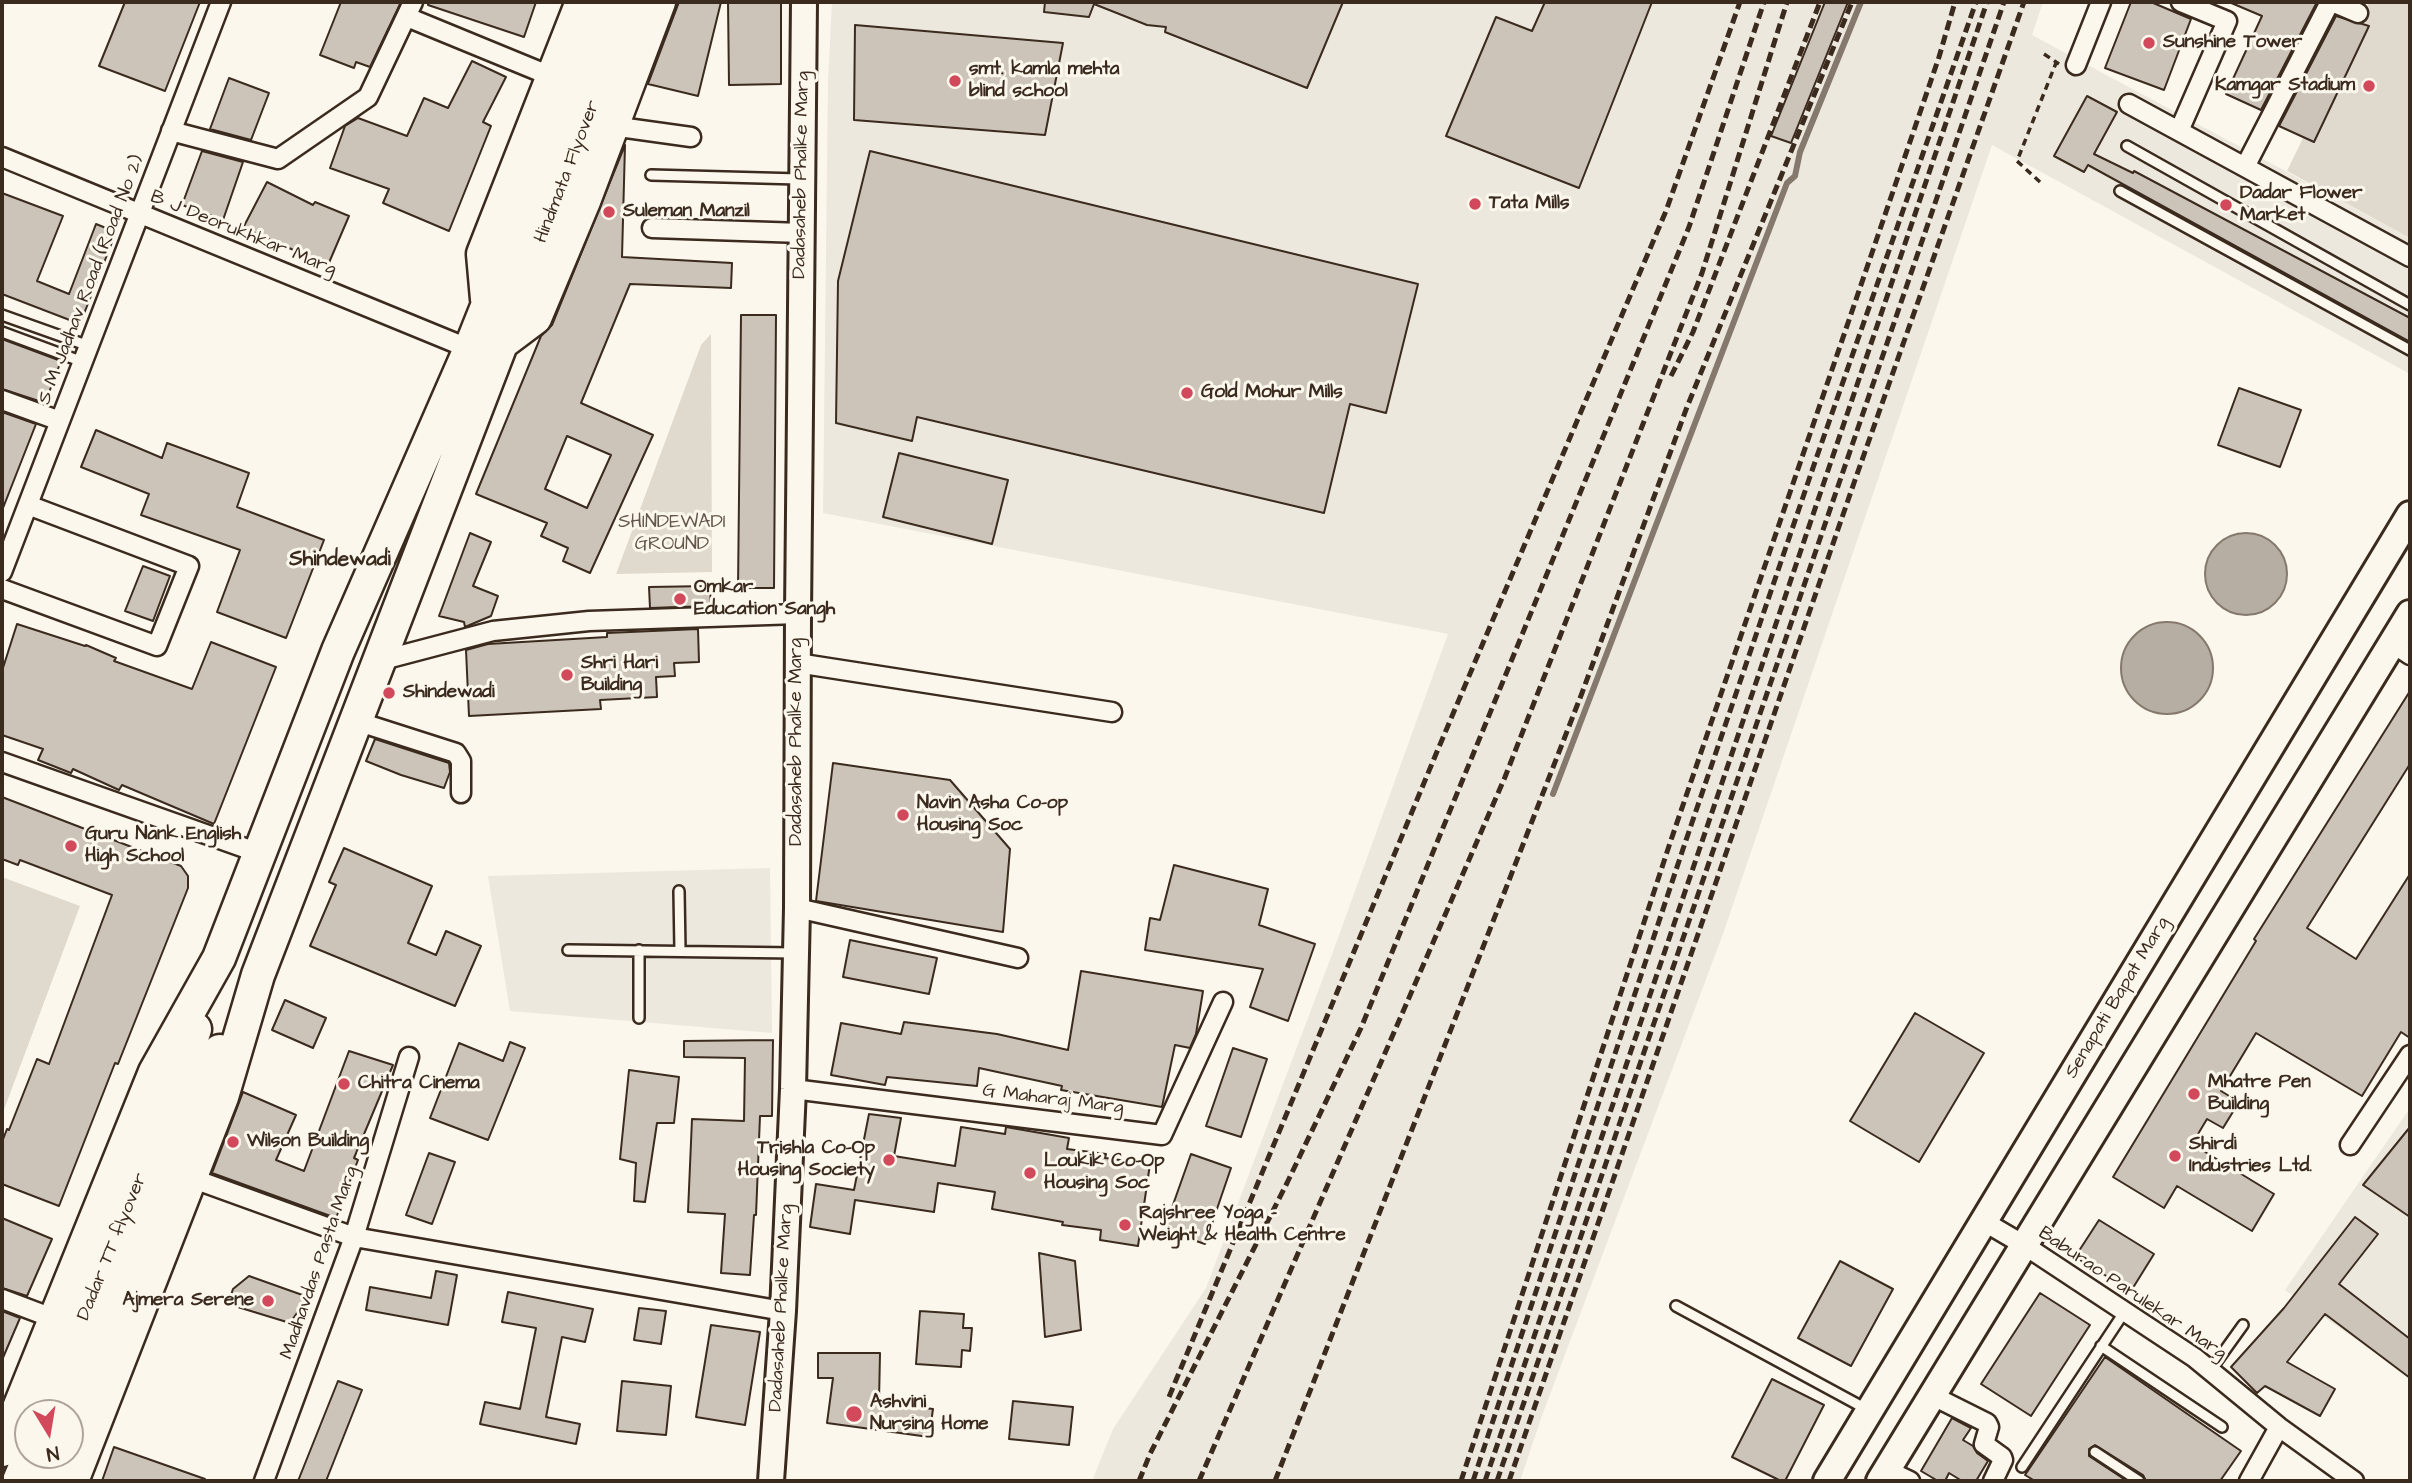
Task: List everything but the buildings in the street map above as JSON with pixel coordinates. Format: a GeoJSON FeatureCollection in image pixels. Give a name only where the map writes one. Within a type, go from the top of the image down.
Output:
{"type":"FeatureCollection","features":[{"type":"Feature","properties":{"kind":"highway"},"geometry":{"type":"LineString","coordinates":[[488,304],[483,254],[582,2]]}},
{"type":"Feature","properties":{"kind":"highway","name":"Hindmata Flyover"},"geometry":{"type":"LineString","coordinates":[[258,975],[503,342],[514,276],[605,2]]}},
{"type":"Feature","properties":{"kind":"highway","name":"Hindmata Flyover"},"geometry":{"type":"LineString","coordinates":[[219,958],[338,651],[488,304],[514,276],[633,2]]}},
{"type":"Feature","properties":{"kind":"highway"},"geometry":{"type":"LineString","coordinates":[[503,342],[535,318],[584,201],[659,2]]}},
{"type":"Feature","properties":{"kind":"highway"},"geometry":{"type":"LineString","coordinates":[[190,1085],[219,958]]}},
{"type":"Feature","properties":{"kind":"highway"},"geometry":{"type":"LineString","coordinates":[[2,1450],[155,1072],[219,958]]}},
{"type":"Feature","properties":{"kind":"highway"},"geometry":{"type":"LineString","coordinates":[[190,1085],[258,975]]}},
{"type":"Feature","properties":{"kind":"highway"},"geometry":{"type":"LineString","coordinates":[[72,1481],[222,1097],[258,975]]}},
{"type":"Feature","properties":{"kind":"highway","name":"Dadar TT flyover"},"geometry":{"type":"LineString","coordinates":[[53,1399],[190,1085]]}},
{"type":"Feature","properties":{"kind":"highway","name":"Dadar TT flyover"},"geometry":{"type":"LineString","coordinates":[[78,1399],[190,1085]]}},
{"type":"Feature","properties":{"kind":"main road","name":"Senapati Bapat Marg"},"geometry":{"type":"LineString","coordinates":[[1834,1479],[1869,1411],[2410,515]]}},
{"type":"Feature","properties":{"kind":"main road"},"geometry":{"type":"LineString","coordinates":[[1892,1477],[1933,1395],[2024,1245],[2401,649],[2410,614]]}},
{"type":"Feature","properties":{"kind":"street","name":"S M Jadhav Road (Road No 2)"},"geometry":{"type":"LineString","coordinates":[[2,572],[220,2]]}},
{"type":"Feature","properties":{"kind":"street","name":"Dadasaheb Phalke Marg"},"geometry":{"type":"LineString","coordinates":[[771,1481],[783,1311],[793,1089],[797,908],[804,2]]}},
{"type":"Feature","properties":{"kind":"street"},"geometry":{"type":"LineString","coordinates":[[2076,65],[2101,2]]}},
{"type":"Feature","properties":{"kind":"street"},"geometry":{"type":"LineString","coordinates":[[2179,131],[2227,24],[2226,19],[2181,2]]}},
{"type":"Feature","properties":{"kind":"street"},"geometry":{"type":"LineString","coordinates":[[2245,167],[2331,2],[2358,13]]}},
{"type":"Feature","properties":{"kind":"street"},"geometry":{"type":"LineString","coordinates":[[171,131],[278,159],[368,97],[410,10],[552,77]]}},
{"type":"Feature","properties":{"kind":"street"},"geometry":{"type":"LineString","coordinates":[[2129,104],[2410,257]]}},
{"type":"Feature","properties":{"kind":"street"},"geometry":{"type":"LineString","coordinates":[[611,126],[691,136]]}},
{"type":"Feature","properties":{"kind":"street","name":"B J Deorukhkar Marg"},"geometry":{"type":"LineString","coordinates":[[2,157],[470,349]]}},
{"type":"Feature","properties":{"kind":"street"},"geometry":{"type":"LineString","coordinates":[[652,228],[802,233]]}},
{"type":"Feature","properties":{"kind":"street"},"geometry":{"type":"LineString","coordinates":[[2,400],[60,421]]}},
{"type":"Feature","properties":{"kind":"street"},"geometry":{"type":"LineString","coordinates":[[2,589],[157,646],[189,566],[28,505]]}},
{"type":"Feature","properties":{"kind":"street"},"geometry":{"type":"LineString","coordinates":[[379,661],[493,631],[589,621],[798,614]]}},
{"type":"Feature","properties":{"kind":"street"},"geometry":{"type":"LineString","coordinates":[[797,663],[1112,712]]}},
{"type":"Feature","properties":{"kind":"street"},"geometry":{"type":"LineString","coordinates":[[356,721],[456,753],[461,761],[461,793]]}},
{"type":"Feature","properties":{"kind":"street"},"geometry":{"type":"LineString","coordinates":[[2,762],[259,853]]}},
{"type":"Feature","properties":{"kind":"street"},"geometry":{"type":"LineString","coordinates":[[797,908],[1018,958]]}},
{"type":"Feature","properties":{"kind":"street","name":"G Maharaj Marg"},"geometry":{"type":"LineString","coordinates":[[793,1089],[1162,1135],[1223,1002]]}},
{"type":"Feature","properties":{"kind":"street"},"geometry":{"type":"LineString","coordinates":[[2350,1145],[2410,1055]]}},
{"type":"Feature","properties":{"kind":"street","name":"Madhavdas Pasta Marg"},"geometry":{"type":"LineString","coordinates":[[264,1481],[354,1237],[409,1057]]}},
{"type":"Feature","properties":{"kind":"street"},"geometry":{"type":"LineString","coordinates":[[191,1178],[354,1237],[783,1311]]}},
{"type":"Feature","properties":{"kind":"street","name":"Baburao Parulekar Marg"},"geometry":{"type":"LineString","coordinates":[[1983,1222],[2024,1245],[2195,1358],[2279,1427],[2354,1481]]}},
{"type":"Feature","properties":{"kind":"street"},"geometry":{"type":"LineString","coordinates":[[2,1298],[55,1319]]}},
{"type":"Feature","properties":{"kind":"street"},"geometry":{"type":"LineString","coordinates":[[1933,1395],[1987,1423],[1989,1427],[1984,1444],[2003,1460],[1993,1481]]}},
{"type":"Feature","properties":{"kind":"street"},"geometry":{"type":"LineString","coordinates":[[2249,1481],[2279,1427]]}},
{"type":"Feature","properties":{"kind":"lane"},"geometry":{"type":"LineString","coordinates":[[2127,146],[2410,305]]}},
{"type":"Feature","properties":{"kind":"lane"},"geometry":{"type":"LineString","coordinates":[[651,175],[802,179]]}},
{"type":"Feature","properties":{"kind":"lane"},"geometry":{"type":"LineString","coordinates":[[2120,191],[2410,350]]}},
{"type":"Feature","properties":{"kind":"lane"},"geometry":{"type":"LineString","coordinates":[[2,315],[86,354]]}},
{"type":"Feature","properties":{"kind":"lane"},"geometry":{"type":"LineString","coordinates":[[2,332],[86,354]]}},
{"type":"Feature","properties":{"kind":"lane"},"geometry":{"type":"LineString","coordinates":[[679,891],[680,951]]}},
{"type":"Feature","properties":{"kind":"lane"},"geometry":{"type":"LineString","coordinates":[[568,950],[796,953]]}},
{"type":"Feature","properties":{"kind":"lane"},"geometry":{"type":"LineString","coordinates":[[639,950],[639,1018]]}},
{"type":"Feature","properties":{"kind":"lane"},"geometry":{"type":"LineString","coordinates":[[1676,1306],[1869,1411]]}},
{"type":"Feature","properties":{"kind":"lane"},"geometry":{"type":"LineString","coordinates":[[2022,1467],[2124,1311]]}},
{"type":"Feature","properties":{"kind":"lane"},"geometry":{"type":"LineString","coordinates":[[2210,1371],[2243,1325]]}},
{"type":"Feature","properties":{"kind":"lane"},"geometry":{"type":"LineString","coordinates":[[2101,1346],[2222,1427]]}},
{"type":"Feature","properties":{"kind":"lane"},"geometry":{"type":"LineString","coordinates":[[2095,1452],[2139,1481]]}},
{"type":"Feature","properties":{"kind":"path"},"geometry":{"type":"LineString","coordinates":[[2040,182],[2017,160],[2056,63]]}},
{"type":"Feature","properties":{"kind":"shaded area"},"geometry":{"type":"Polygon","coordinates":[[[832,2],[2043,2],[2032,35],[2410,238],[2410,374],[1992,145],[1723,934],[1520,1481],[1092,1481],[1113,1429],[1206,1288],[1334,949],[1448,634],[823,513],[828,81],[832,2]]]}},
{"type":"Feature","properties":{"kind":"shaded area"},"geometry":{"type":"Polygon","coordinates":[[[2246,533],[2262,536],[2275,545],[2284,558],[2287,574],[2284,590],[2275,603],[2262,612],[2246,615],[2230,612],[2217,603],[2208,590],[2205,574],[2208,558],[2217,545],[2230,536],[2246,533]]]}},
{"type":"Feature","properties":{"kind":"shaded area"},"geometry":{"type":"Polygon","coordinates":[[[2167,622],[2185,625],[2200,635],[2210,650],[2213,668],[2210,686],[2200,701],[2185,711],[2167,714],[2149,711],[2134,701],[2124,686],[2121,668],[2124,650],[2134,635],[2149,625],[2167,622]]]}},
{"type":"Feature","properties":{"kind":"shaded area"},"geometry":{"type":"Polygon","coordinates":[[[770,868],[772,1033],[510,1011],[488,876],[770,868]]]}},
{"type":"Feature","properties":{"kind":"shaded area"},"geometry":{"type":"Polygon","coordinates":[[[2410,1108],[2410,1377],[2285,1290],[2410,1108]]]}},
{"type":"Feature","properties":{"kind":"green space","name":"Kamgar Stadium"},"geometry":{"type":"Polygon","coordinates":[[[2369,2],[2410,2],[2410,238],[2287,171],[2369,2]]]}},
{"type":"Feature","properties":{"kind":"green space","name":"SHINDEWADI GROUND"},"geometry":{"type":"Polygon","coordinates":[[[711,334],[712,572],[616,574],[701,345],[711,334]]]}},
{"type":"Feature","properties":{"kind":"green space"},"geometry":{"type":"Polygon","coordinates":[[[2,877],[80,906],[2,1115],[2,877]]]}},
{"type":"Feature","properties":{"kind":"waterway"},"geometry":{"type":"LineString","coordinates":[[1553,794],[1787,183],[1795,176],[1800,152],[1861,2]]}},
{"type":"Feature","properties":{"kind":"railway"},"geometry":{"type":"LineString","coordinates":[[1169,1397],[1436,754],[1666,211],[1740,2]]}},
{"type":"Feature","properties":{"kind":"railway"},"geometry":{"type":"LineString","coordinates":[[1139,1481],[1361,1028],[1689,227],[1764,2]]}},
{"type":"Feature","properties":{"kind":"railway"},"geometry":{"type":"LineString","coordinates":[[1199,1481],[1505,777],[1702,273],[1787,2]]}},
{"type":"Feature","properties":{"kind":"railway"},"geometry":{"type":"LineString","coordinates":[[1671,376],[1693,332],[1820,2]]}},
{"type":"Feature","properties":{"kind":"railway"},"geometry":{"type":"LineString","coordinates":[[1275,1481],[1582,693],[1687,407],[1852,2]]}},
{"type":"Feature","properties":{"kind":"railway"},"geometry":{"type":"LineString","coordinates":[[1461,1481],[1670,843],[1939,57],[1955,2]]}},
{"type":"Feature","properties":{"kind":"railway"},"geometry":{"type":"LineString","coordinates":[[1473,1481],[1683,849],[1976,2]]}},
{"type":"Feature","properties":{"kind":"railway"},"geometry":{"type":"LineString","coordinates":[[1485,1481],[1987,2]]}},
{"type":"Feature","properties":{"kind":"railway"},"geometry":{"type":"LineString","coordinates":[[1497,1481],[2004,2]]}},
{"type":"Feature","properties":{"kind":"railway"},"geometry":{"type":"LineString","coordinates":[[1509,1481],[1855,480],[2024,2]]}},
{"type":"Feature","properties":{"kind":"place","name":"Sunshine Tower"},"geometry":{"type":"Point","coordinates":[2149,43]}},
{"type":"Feature","properties":{"kind":"place","name":"smt. kamla mehta blind school"},"geometry":{"type":"Point","coordinates":[955,81]}},
{"type":"Feature","properties":{"kind":"place","name":"Kamgar Stadium"},"geometry":{"type":"Point","coordinates":[2369,86]}},
{"type":"Feature","properties":{"kind":"place","name":"Tata Mills"},"geometry":{"type":"Point","coordinates":[1475,204]}},
{"type":"Feature","properties":{"kind":"place","name":"Dadar Flower Market"},"geometry":{"type":"Point","coordinates":[2226,205]}},
{"type":"Feature","properties":{"kind":"place","name":"Suleman Manzil"},"geometry":{"type":"Point","coordinates":[609,212]}},
{"type":"Feature","properties":{"kind":"place","name":"Gold Mohur Mills"},"geometry":{"type":"Point","coordinates":[1187,393]}},
{"type":"Feature","properties":{"kind":"place","name":"Omkar Education Sangh"},"geometry":{"type":"Point","coordinates":[680,599]}},
{"type":"Feature","properties":{"kind":"place","name":"Shri Hari Building"},"geometry":{"type":"Point","coordinates":[567,675]}},
{"type":"Feature","properties":{"kind":"place","name":"Shindewadi"},"geometry":{"type":"Point","coordinates":[389,693]}},
{"type":"Feature","properties":{"kind":"place","name":"Navin Asha Co-op Housing Soc"},"geometry":{"type":"Point","coordinates":[903,815]}},
{"type":"Feature","properties":{"kind":"place","name":"Guru Nank English High School"},"geometry":{"type":"Point","coordinates":[71,846]}},
{"type":"Feature","properties":{"kind":"place","name":"Chitra Cinema"},"geometry":{"type":"Point","coordinates":[344,1084]}},
{"type":"Feature","properties":{"kind":"place","name":"Mhatre Pen Building"},"geometry":{"type":"Point","coordinates":[2194,1094]}},
{"type":"Feature","properties":{"kind":"place","name":"Wilson Building"},"geometry":{"type":"Point","coordinates":[233,1142]}},
{"type":"Feature","properties":{"kind":"place","name":"Shirdi Industries Ltd."},"geometry":{"type":"Point","coordinates":[2175,1156]}},
{"type":"Feature","properties":{"kind":"place","name":"Trishla Co-Op Housing Society"},"geometry":{"type":"Point","coordinates":[889,1160]}},
{"type":"Feature","properties":{"kind":"place","name":"Loukik Co-Op Housing Soc"},"geometry":{"type":"Point","coordinates":[1030,1173]}},
{"type":"Feature","properties":{"kind":"place","name":"Rajshree Yoga - Weight & Health Centre"},"geometry":{"type":"Point","coordinates":[1125,1225]}},
{"type":"Feature","properties":{"kind":"place","name":"Ajmera Serene"},"geometry":{"type":"Point","coordinates":[268,1301]}},
{"type":"Feature","properties":{"kind":"place","name":"Ashvini Nursing Home"},"geometry":{"type":"Point","coordinates":[854,1414]}},
{"type":"Feature","properties":{"kind":"district","name":"Shindewadi"},"geometry":{"type":"Point","coordinates":[340,561]}}]}
